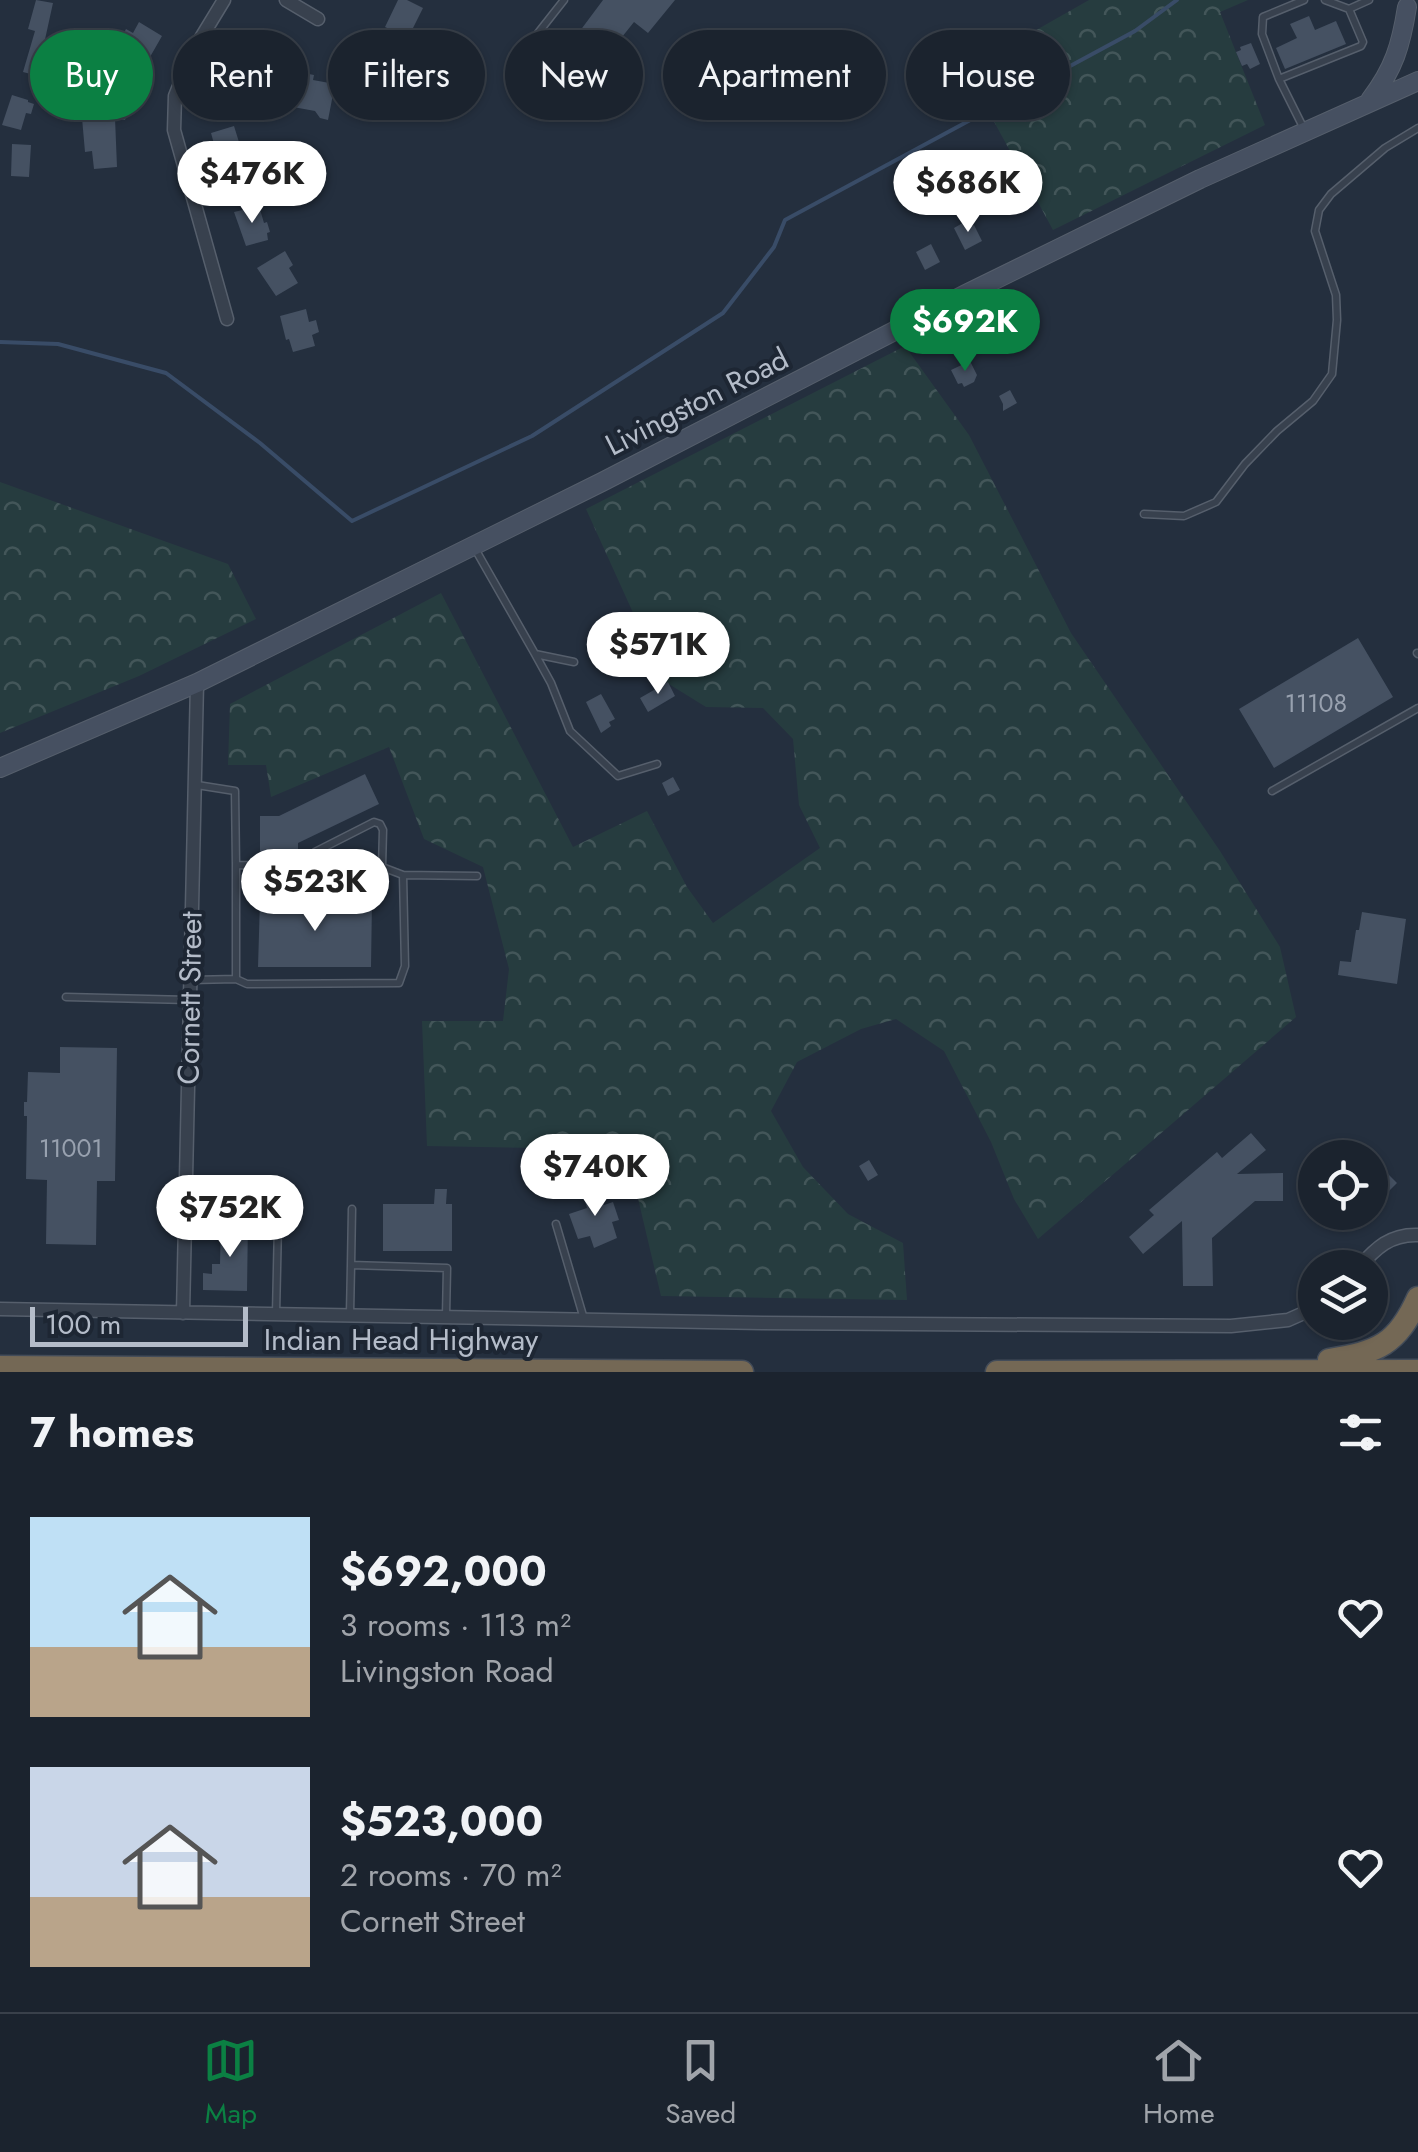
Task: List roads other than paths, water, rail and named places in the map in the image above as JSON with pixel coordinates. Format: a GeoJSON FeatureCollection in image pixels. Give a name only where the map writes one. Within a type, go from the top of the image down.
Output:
{"type":"FeatureCollection","features":[{"type":"Feature","properties":{"kind":"highway"},"geometry":{"type":"LineString","coordinates":[[1268,1371],[1362,1355],[1381,1347],[1409,1319],[1418,1298]]}},
{"type":"Feature","properties":{"kind":"highway","name":"Indian Head Highway"},"geometry":{"type":"LineString","coordinates":[[0,1368],[742,1372]]}},
{"type":"Feature","properties":{"kind":"highway"},"geometry":{"type":"LineString","coordinates":[[997,1372],[1418,1372]]}},
{"type":"Feature","properties":{"kind":"main road"},"geometry":{"type":"LineString","coordinates":[[1405,4],[1418,24]]}},
{"type":"Feature","properties":{"kind":"main road"},"geometry":{"type":"LineString","coordinates":[[1370,101],[1388,77],[1402,41],[1405,4]]}},
{"type":"Feature","properties":{"kind":"main road","name":"Livingston Road"},"geometry":{"type":"LineString","coordinates":[[0,768],[197,684],[966,294],[1200,179],[1418,81]]}},
{"type":"Feature","properties":{"kind":"street"},"geometry":{"type":"LineString","coordinates":[[224,0],[193,51],[176,96],[174,130],[227,319]]}},
{"type":"Feature","properties":{"kind":"street"},"geometry":{"type":"LineString","coordinates":[[286,0],[318,19]]}},
{"type":"Feature","properties":{"kind":"street","name":"Cornett Street"},"geometry":{"type":"LineString","coordinates":[[183,1313],[197,684]]}},
{"type":"Feature","properties":{"kind":"street"},"geometry":{"type":"LineString","coordinates":[[1374,1250],[1391,1238],[1418,1235]]}},
{"type":"Feature","properties":{"kind":"street"},"geometry":{"type":"LineString","coordinates":[[0,1308],[584,1320],[1231,1326],[1298,1316]]}},
{"type":"Feature","properties":{"kind":"lane"},"geometry":{"type":"LineString","coordinates":[[540,30],[564,0]]}},
{"type":"Feature","properties":{"kind":"lane"},"geometry":{"type":"LineString","coordinates":[[1304,0],[1264,17],[1262,34],[1305,130]]}},
{"type":"Feature","properties":{"kind":"lane"},"geometry":{"type":"LineString","coordinates":[[1325,0],[1349,9],[1369,0]]}},
{"type":"Feature","properties":{"kind":"lane"},"geometry":{"type":"LineString","coordinates":[[1279,79],[1362,46],[1349,9]]}},
{"type":"Feature","properties":{"kind":"lane"},"geometry":{"type":"LineString","coordinates":[[1144,514],[1184,516],[1216,502],[1277,431],[1313,402],[1332,374],[1337,320],[1336,295],[1315,231],[1319,210],[1331,194],[1385,148],[1418,128]]}},
{"type":"Feature","properties":{"kind":"lane"},"geometry":{"type":"LineString","coordinates":[[474,546],[551,683],[570,731],[618,776],[657,764]]}},
{"type":"Feature","properties":{"kind":"lane"},"geometry":{"type":"LineString","coordinates":[[535,654],[574,662]]}},
{"type":"Feature","properties":{"kind":"lane"},"geometry":{"type":"LineString","coordinates":[[1272,791],[1418,708]]}},
{"type":"Feature","properties":{"kind":"lane"},"geometry":{"type":"LineString","coordinates":[[195,785],[235,791],[236,979]]}},
{"type":"Feature","properties":{"kind":"lane"},"geometry":{"type":"LineString","coordinates":[[309,866],[315,852],[374,822],[383,830],[382,868]]}},
{"type":"Feature","properties":{"kind":"lane"},"geometry":{"type":"LineString","coordinates":[[236,865],[382,868],[402,875],[477,876]]}},
{"type":"Feature","properties":{"kind":"lane"},"geometry":{"type":"LineString","coordinates":[[190,980],[236,979],[247,984],[399,983],[406,966],[402,875]]}},
{"type":"Feature","properties":{"kind":"lane"},"geometry":{"type":"LineString","coordinates":[[66,996],[190,1000]]}},
{"type":"Feature","properties":{"kind":"lane"},"geometry":{"type":"LineString","coordinates":[[350,1316],[352,1208]]}},
{"type":"Feature","properties":{"kind":"lane"},"geometry":{"type":"LineString","coordinates":[[276,1315],[278,1224]]}},
{"type":"Feature","properties":{"kind":"lane"},"geometry":{"type":"LineString","coordinates":[[556,1224],[584,1320]]}},
{"type":"Feature","properties":{"kind":"lane"},"geometry":{"type":"LineString","coordinates":[[351,1266],[448,1268],[446,1317]]}},
{"type":"Feature","properties":{"kind":"waterway"},"geometry":{"type":"LineString","coordinates":[[0,342],[58,344],[166,373],[260,443],[352,521],[532,436],[723,313],[774,247],[785,220],[1135,31],[1177,0]]}}]}
